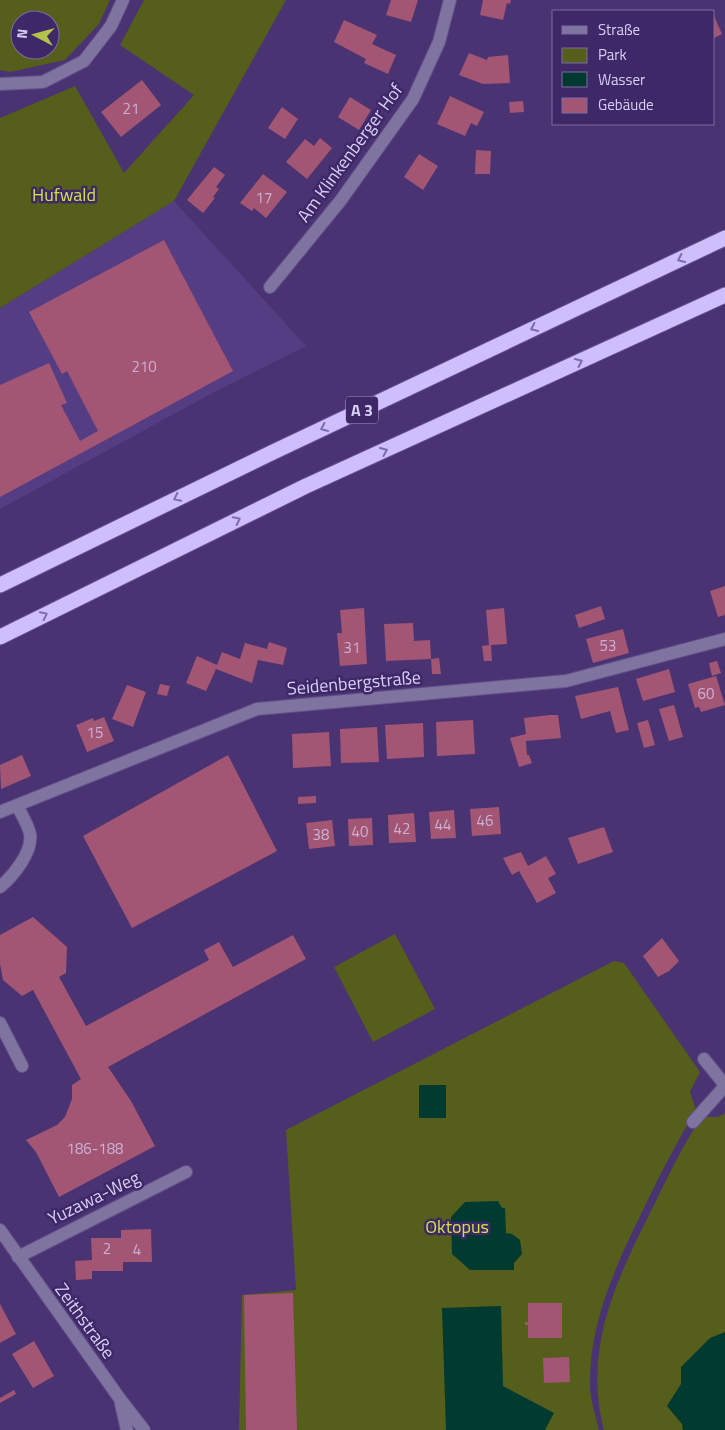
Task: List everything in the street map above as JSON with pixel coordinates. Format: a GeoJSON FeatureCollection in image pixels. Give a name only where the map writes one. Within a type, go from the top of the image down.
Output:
{"type":"FeatureCollection","features":[{"type":"Feature","properties":{"kind":"highway","name":"A 3"},"geometry":{"type":"LineString","coordinates":[[0,585],[269,454],[725,238]]}},
{"type":"Feature","properties":{"kind":"highway"},"geometry":{"type":"LineString","coordinates":[[0,636],[306,486],[725,295]]}},
{"type":"Feature","properties":{"kind":"street"},"geometry":{"type":"LineString","coordinates":[[0,84],[43,82],[84,61],[111,26],[123,0]]}},
{"type":"Feature","properties":{"kind":"street","name":"Am Klinkenberger Hof"},"geometry":{"type":"LineString","coordinates":[[270,288],[341,200],[413,100],[439,42],[450,0]]}},
{"type":"Feature","properties":{"kind":"street","name":"Seidenbergstraße"},"geometry":{"type":"LineString","coordinates":[[0,812],[257,709],[566,681],[725,639]]}},
{"type":"Feature","properties":{"kind":"street"},"geometry":{"type":"LineString","coordinates":[[0,887],[12,877],[25,856],[30,835],[17,805]]}},
{"type":"Feature","properties":{"kind":"street"},"geometry":{"type":"LineString","coordinates":[[0,1023],[22,1066]]}},
{"type":"Feature","properties":{"kind":"street"},"geometry":{"type":"LineString","coordinates":[[693,1122],[725,1086],[704,1059]]}},
{"type":"Feature","properties":{"kind":"street","name":"Yuzawa-Weg"},"geometry":{"type":"LineString","coordinates":[[18,1257],[186,1172]]}},
{"type":"Feature","properties":{"kind":"street","name":"Zeithstraße"},"geometry":{"type":"LineString","coordinates":[[0,1230],[144,1430]]}},
{"type":"Feature","properties":{"kind":"street"},"geometry":{"type":"LineString","coordinates":[[120,1399],[127,1430]]}},
{"type":"Feature","properties":{"kind":"shaded area"},"geometry":{"type":"Polygon","coordinates":[[[174,201],[306,346],[207,396],[0,509],[0,308],[174,201]]]}},
{"type":"Feature","properties":{"kind":"green space"},"geometry":{"type":"Polygon","coordinates":[[[0,0],[110,0],[99,24],[65,60],[10,72],[0,70],[0,0]]]}},
{"type":"Feature","properties":{"kind":"green space","name":"Hufwald"},"geometry":{"type":"Polygon","coordinates":[[[144,0],[286,0],[174,201],[0,308],[0,118],[75,86],[124,173],[194,95],[120,45],[144,0]]]}},
{"type":"Feature","properties":{"kind":"green space"},"geometry":{"type":"Polygon","coordinates":[[[395,934],[435,1009],[373,1042],[334,967],[395,934]]]}},
{"type":"Feature","properties":{"kind":"green space","name":"Oktopus"},"geometry":{"type":"Polygon","coordinates":[[[614,961],[624,963],[700,1072],[690,1092],[696,1110],[662,1170],[606,1294],[594,1338],[591,1362],[590,1391],[599,1430],[239,1430],[242,1295],[296,1290],[286,1130],[614,961]]]}},
{"type":"Feature","properties":{"kind":"green space"},"geometry":{"type":"Polygon","coordinates":[[[725,1113],[725,1430],[604,1430],[597,1372],[606,1318],[615,1291],[637,1239],[676,1160],[694,1129],[704,1117],[718,1117],[725,1113]]]}},
{"type":"Feature","properties":{"kind":"water"},"geometry":{"type":"Polygon","coordinates":[[[419,1085],[446,1085],[446,1118],[419,1118],[419,1085]]]}},
{"type":"Feature","properties":{"kind":"water"},"geometry":{"type":"Polygon","coordinates":[[[498,1201],[502,1208],[505,1208],[506,1233],[512,1234],[520,1240],[522,1254],[514,1263],[514,1270],[470,1270],[452,1254],[451,1217],[465,1202],[498,1201]]]}},
{"type":"Feature","properties":{"kind":"water"},"geometry":{"type":"Polygon","coordinates":[[[501,1306],[503,1386],[554,1413],[545,1430],[446,1430],[442,1308],[501,1306]]]}},
{"type":"Feature","properties":{"kind":"water"},"geometry":{"type":"Polygon","coordinates":[[[725,1332],[725,1430],[683,1430],[682,1424],[667,1406],[681,1384],[681,1367],[710,1338],[725,1332]]]}},
{"type":"Feature","properties":{"kind":"building"},"geometry":{"type":"Polygon","coordinates":[[[391,0],[418,0],[411,22],[386,15],[391,0]]]}},
{"type":"Feature","properties":{"kind":"building"},"geometry":{"type":"Polygon","coordinates":[[[483,0],[511,0],[510,4],[507,3],[503,20],[480,15],[483,0]]]}},
{"type":"Feature","properties":{"kind":"building"},"geometry":{"type":"Polygon","coordinates":[[[715,18],[722,34],[715,38],[715,18]]]}},
{"type":"Feature","properties":{"kind":"building"},"geometry":{"type":"Polygon","coordinates":[[[344,20],[377,35],[372,44],[396,55],[388,74],[364,63],[366,59],[334,42],[344,20]]]}},
{"type":"Feature","properties":{"kind":"building"},"geometry":{"type":"Polygon","coordinates":[[[469,53],[487,60],[488,57],[508,55],[510,83],[483,84],[459,75],[469,53]]]}},
{"type":"Feature","properties":{"kind":"building"},"geometry":{"type":"Polygon","coordinates":[[[142,80],[161,105],[121,137],[101,112],[142,80]]]}},
{"type":"Feature","properties":{"kind":"building"},"geometry":{"type":"Polygon","coordinates":[[[450,96],[484,112],[477,126],[471,123],[465,136],[437,124],[450,96]]]}},
{"type":"Feature","properties":{"kind":"building"},"geometry":{"type":"Polygon","coordinates":[[[350,97],[371,110],[359,130],[338,117],[350,97]]]}},
{"type":"Feature","properties":{"kind":"building"},"geometry":{"type":"Polygon","coordinates":[[[523,101],[524,112],[510,113],[509,102],[523,101]]]}},
{"type":"Feature","properties":{"kind":"building"},"geometry":{"type":"Polygon","coordinates":[[[282,107],[298,119],[285,139],[268,128],[282,107]]]}},
{"type":"Feature","properties":{"kind":"building"},"geometry":{"type":"Polygon","coordinates":[[[320,138],[332,148],[307,179],[286,162],[305,139],[314,146],[320,138]]]}},
{"type":"Feature","properties":{"kind":"building"},"geometry":{"type":"Polygon","coordinates":[[[476,150],[491,151],[490,174],[475,174],[476,150]]]}},
{"type":"Feature","properties":{"kind":"building"},"geometry":{"type":"Polygon","coordinates":[[[419,154],[438,166],[423,190],[404,177],[419,154]]]}},
{"type":"Feature","properties":{"kind":"building"},"geometry":{"type":"Polygon","coordinates":[[[214,167],[225,175],[216,187],[219,189],[213,197],[215,198],[203,213],[187,200],[214,167]]]}},
{"type":"Feature","properties":{"kind":"building"},"geometry":{"type":"Polygon","coordinates":[[[263,174],[287,192],[266,218],[254,208],[252,211],[240,203],[263,174]]]}},
{"type":"Feature","properties":{"kind":"building"},"geometry":{"type":"Polygon","coordinates":[[[164,240],[233,371],[0,497],[0,385],[49,363],[67,403],[61,405],[80,441],[98,431],[67,371],[62,374],[29,312],[164,240]]]}},
{"type":"Feature","properties":{"kind":"building"},"geometry":{"type":"Polygon","coordinates":[[[725,586],[725,615],[718,617],[710,591],[725,586]]]}},
{"type":"Feature","properties":{"kind":"building"},"geometry":{"type":"Polygon","coordinates":[[[601,606],[605,619],[579,628],[575,615],[601,606]]]}},
{"type":"Feature","properties":{"kind":"building"},"geometry":{"type":"Polygon","coordinates":[[[364,608],[367,664],[340,666],[337,633],[342,633],[340,610],[364,608]]]}},
{"type":"Feature","properties":{"kind":"building"},"geometry":{"type":"Polygon","coordinates":[[[504,608],[507,644],[491,645],[492,661],[484,661],[482,646],[489,645],[486,610],[504,608]]]}},
{"type":"Feature","properties":{"kind":"building"},"geometry":{"type":"Polygon","coordinates":[[[413,623],[414,641],[430,640],[431,659],[386,661],[384,624],[413,623]]]}},
{"type":"Feature","properties":{"kind":"building"},"geometry":{"type":"Polygon","coordinates":[[[623,629],[629,653],[593,663],[586,639],[623,629]]]}},
{"type":"Feature","properties":{"kind":"building"},"geometry":{"type":"Polygon","coordinates":[[[269,642],[287,648],[283,665],[258,660],[252,683],[216,669],[206,691],[186,683],[197,656],[217,665],[222,652],[240,659],[245,643],[267,649],[269,642]]]}},
{"type":"Feature","properties":{"kind":"building"},"geometry":{"type":"Polygon","coordinates":[[[439,658],[441,674],[432,674],[431,659],[439,658]]]}},
{"type":"Feature","properties":{"kind":"building"},"geometry":{"type":"Polygon","coordinates":[[[717,661],[721,673],[712,676],[709,663],[717,661]]]}},
{"type":"Feature","properties":{"kind":"building"},"geometry":{"type":"Polygon","coordinates":[[[669,669],[675,692],[643,701],[636,679],[669,669]]]}},
{"type":"Feature","properties":{"kind":"building"},"geometry":{"type":"Polygon","coordinates":[[[716,676],[725,705],[701,712],[699,707],[695,708],[688,684],[716,676]]]}},
{"type":"Feature","properties":{"kind":"building"},"geometry":{"type":"Polygon","coordinates":[[[160,684],[170,686],[167,696],[157,694],[160,684]]]}},
{"type":"Feature","properties":{"kind":"building"},"geometry":{"type":"Polygon","coordinates":[[[127,685],[146,692],[133,727],[112,719],[127,685]]]}},
{"type":"Feature","properties":{"kind":"building"},"geometry":{"type":"Polygon","coordinates":[[[618,687],[629,730],[616,733],[610,711],[581,719],[575,696],[618,687]]]}},
{"type":"Feature","properties":{"kind":"building"},"geometry":{"type":"Polygon","coordinates":[[[674,705],[683,737],[669,741],[659,709],[674,705]]]}},
{"type":"Feature","properties":{"kind":"building"},"geometry":{"type":"Polygon","coordinates":[[[558,715],[561,738],[526,741],[527,755],[529,755],[532,763],[519,767],[510,738],[526,734],[524,718],[558,715]]]}},
{"type":"Feature","properties":{"kind":"building"},"geometry":{"type":"Polygon","coordinates":[[[104,717],[114,741],[87,752],[76,725],[93,718],[94,721],[104,717]]]}},
{"type":"Feature","properties":{"kind":"building"},"geometry":{"type":"Polygon","coordinates":[[[473,720],[475,754],[437,756],[436,722],[473,720]]]}},
{"type":"Feature","properties":{"kind":"building"},"geometry":{"type":"Polygon","coordinates":[[[648,720],[655,745],[644,748],[637,723],[648,720]]]}},
{"type":"Feature","properties":{"kind":"building"},"geometry":{"type":"Polygon","coordinates":[[[423,723],[424,757],[387,759],[385,725],[423,723]]]}},
{"type":"Feature","properties":{"kind":"building"},"geometry":{"type":"Polygon","coordinates":[[[377,727],[379,762],[341,763],[340,729],[377,727]]]}},
{"type":"Feature","properties":{"kind":"building"},"geometry":{"type":"Polygon","coordinates":[[[329,732],[331,766],[293,768],[292,734],[329,732]]]}},
{"type":"Feature","properties":{"kind":"building"},"geometry":{"type":"Polygon","coordinates":[[[22,755],[31,776],[1,789],[0,765],[22,755]]]}},
{"type":"Feature","properties":{"kind":"building"},"geometry":{"type":"Polygon","coordinates":[[[228,755],[277,851],[132,928],[83,836],[228,755]]]}},
{"type":"Feature","properties":{"kind":"building"},"geometry":{"type":"Polygon","coordinates":[[[316,796],[316,803],[298,804],[298,797],[316,796]]]}},
{"type":"Feature","properties":{"kind":"building"},"geometry":{"type":"Polygon","coordinates":[[[499,807],[501,834],[472,836],[470,809],[499,807]]]}},
{"type":"Feature","properties":{"kind":"building"},"geometry":{"type":"Polygon","coordinates":[[[454,810],[456,838],[431,839],[429,812],[454,810]]]}},
{"type":"Feature","properties":{"kind":"building"},"geometry":{"type":"Polygon","coordinates":[[[414,813],[416,842],[389,843],[388,815],[414,813]]]}},
{"type":"Feature","properties":{"kind":"building"},"geometry":{"type":"Polygon","coordinates":[[[372,818],[373,845],[349,846],[348,819],[372,818]]]}},
{"type":"Feature","properties":{"kind":"building"},"geometry":{"type":"Polygon","coordinates":[[[332,820],[335,846],[309,849],[306,823],[332,820]]]}},
{"type":"Feature","properties":{"kind":"building"},"geometry":{"type":"Polygon","coordinates":[[[604,827],[613,852],[578,864],[568,838],[604,827]]]}},
{"type":"Feature","properties":{"kind":"building"},"geometry":{"type":"Polygon","coordinates":[[[521,852],[528,866],[546,856],[556,874],[548,878],[556,893],[537,903],[519,871],[512,875],[503,858],[521,852]]]}},
{"type":"Feature","properties":{"kind":"building"},"geometry":{"type":"Polygon","coordinates":[[[33,917],[67,947],[66,973],[59,977],[86,1026],[209,960],[204,950],[219,942],[233,967],[293,935],[306,959],[108,1067],[131,1101],[155,1146],[59,1197],[36,1152],[26,1140],[57,1125],[65,1117],[72,1099],[72,1085],[81,1079],[33,990],[22,996],[3,980],[0,964],[0,935],[33,917]]]}},
{"type":"Feature","properties":{"kind":"building"},"geometry":{"type":"Polygon","coordinates":[[[662,938],[679,961],[669,971],[658,977],[643,956],[662,938]]]}},
{"type":"Feature","properties":{"kind":"building"},"geometry":{"type":"Polygon","coordinates":[[[151,1229],[152,1262],[123,1262],[123,1271],[92,1271],[92,1279],[76,1280],[75,1261],[92,1260],[91,1238],[121,1238],[121,1230],[151,1229]]]}},
{"type":"Feature","properties":{"kind":"building"},"geometry":{"type":"Polygon","coordinates":[[[293,1293],[297,1430],[246,1430],[244,1295],[293,1293]]]}},
{"type":"Feature","properties":{"kind":"building"},"geometry":{"type":"Polygon","coordinates":[[[528,1303],[562,1303],[562,1338],[528,1338],[528,1325],[525,1325],[525,1322],[528,1322],[528,1303]]]}},
{"type":"Feature","properties":{"kind":"building"},"geometry":{"type":"Polygon","coordinates":[[[0,1304],[16,1334],[0,1343],[0,1304]]]}},
{"type":"Feature","properties":{"kind":"building"},"geometry":{"type":"Polygon","coordinates":[[[34,1341],[54,1376],[33,1388],[12,1354],[34,1341]]]}},
{"type":"Feature","properties":{"kind":"building"},"geometry":{"type":"Polygon","coordinates":[[[569,1357],[570,1382],[544,1383],[543,1358],[569,1357]]]}},
{"type":"Feature","properties":{"kind":"building"},"geometry":{"type":"Polygon","coordinates":[[[14,1390],[16,1394],[0,1403],[0,1398],[14,1390]]]}}]}
